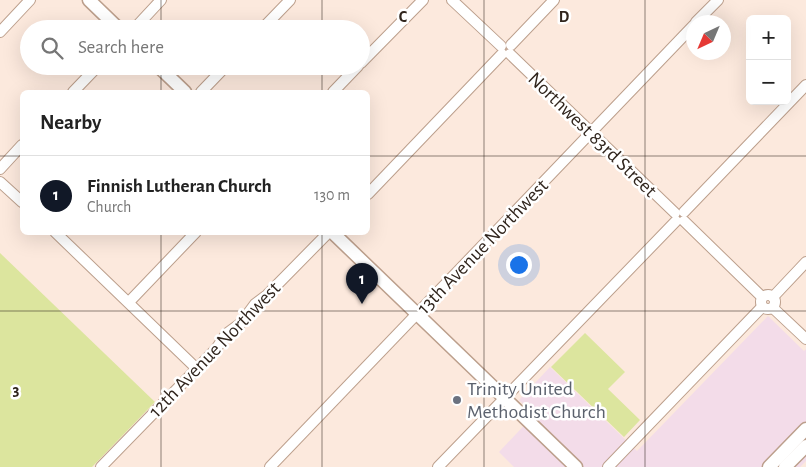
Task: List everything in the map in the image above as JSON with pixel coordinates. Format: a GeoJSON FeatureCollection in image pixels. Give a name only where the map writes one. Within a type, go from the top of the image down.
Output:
{"type":"FeatureCollection","features":[{"type":"Feature","properties":{"kind":"main road"},"geometry":{"type":"LineString","coordinates":[[89,0],[110,20]]}},
{"type":"Feature","properties":{"kind":"main road"},"geometry":{"type":"LineString","coordinates":[[167,75],[183,90]]}},
{"type":"Feature","properties":{"kind":"main road"},"geometry":{"type":"LineString","coordinates":[[333,235],[576,467]]}},
{"type":"Feature","properties":{"kind":"main road"},"geometry":{"type":"LineString","coordinates":[[786,466],[785,461],[801,443],[806,429]]}},
{"type":"Feature","properties":{"kind":"main road"},"geometry":{"type":"LineString","coordinates":[[769,467],[801,443]]}},
{"type":"Feature","properties":{"kind":"street"},"geometry":{"type":"LineString","coordinates":[[0,32],[30,0]]}},
{"type":"Feature","properties":{"kind":"street"},"geometry":{"type":"LineString","coordinates":[[142,20],[161,0]]}},
{"type":"Feature","properties":{"kind":"street"},"geometry":{"type":"LineString","coordinates":[[271,20],[290,0]]}},
{"type":"Feature","properties":{"kind":"street"},"geometry":{"type":"LineString","coordinates":[[370,54],[423,0]]}},
{"type":"Feature","properties":{"kind":"street","name":"Northwest 83rd Street"},"geometry":{"type":"LineString","coordinates":[[452,0],[806,339]]}},
{"type":"Feature","properties":{"kind":"street"},"geometry":{"type":"LineString","coordinates":[[370,192],[554,0]]}},
{"type":"Feature","properties":{"kind":"street"},"geometry":{"type":"LineString","coordinates":[[703,15],[718,0]]}},
{"type":"Feature","properties":{"kind":"street","name":"13th Avenue Northwest"},"geometry":{"type":"LineString","coordinates":[[270,467],[686,33]]}},
{"type":"Feature","properties":{"kind":"street"},"geometry":{"type":"LineString","coordinates":[[75,90],[89,75]]}},
{"type":"Feature","properties":{"kind":"street"},"geometry":{"type":"LineString","coordinates":[[202,90],[217,75]]}},
{"type":"Feature","properties":{"kind":"street"},"geometry":{"type":"LineString","coordinates":[[335,90],[349,75]]}},
{"type":"Feature","properties":{"kind":"street"},"geometry":{"type":"LineString","coordinates":[[438,467],[806,85]]}},
{"type":"Feature","properties":{"kind":"street"},"geometry":{"type":"LineString","coordinates":[[0,169],[20,147]]}},
{"type":"Feature","properties":{"kind":"street"},"geometry":{"type":"LineString","coordinates":[[0,182],[20,200]]}},
{"type":"Feature","properties":{"kind":"street"},"geometry":{"type":"LineString","coordinates":[[62,235],[196,368]]}},
{"type":"Feature","properties":{"kind":"street"},"geometry":{"type":"LineString","coordinates":[[129,302],[193,235]]}},
{"type":"Feature","properties":{"kind":"street","name":"12th Avenue Northwest"},"geometry":{"type":"LineString","coordinates":[[101,467],[216,349],[226,334],[241,323],[255,304],[267,295],[327,235]]}},
{"type":"Feature","properties":{"kind":"street"},"geometry":{"type":"LineString","coordinates":[[608,467],[806,262]]}},
{"type":"Feature","properties":{"kind":"shaded area"},"geometry":{"type":"Polygon","coordinates":[[[768,316],[804,351],[806,349],[806,461],[800,467],[514,467],[499,452],[534,415],[519,400],[550,367],[637,451],[768,316]]]}},
{"type":"Feature","properties":{"kind":"green space"},"geometry":{"type":"Polygon","coordinates":[[[0,253],[155,402],[92,467],[0,467],[0,253]]]}},
{"type":"Feature","properties":{"kind":"green space"},"geometry":{"type":"Polygon","coordinates":[[[585,333],[625,372],[608,389],[640,420],[624,437],[551,367],[585,333]]]}},
{"type":"Feature","properties":{"kind":"place","name":"Finnish Lutheran Church"},"geometry":{"type":"Point","coordinates":[362,304]}},
{"type":"Feature","properties":{"kind":"place","name":"Trinity United Methodist Church"},"geometry":{"type":"Point","coordinates":[457,400]}}]}
